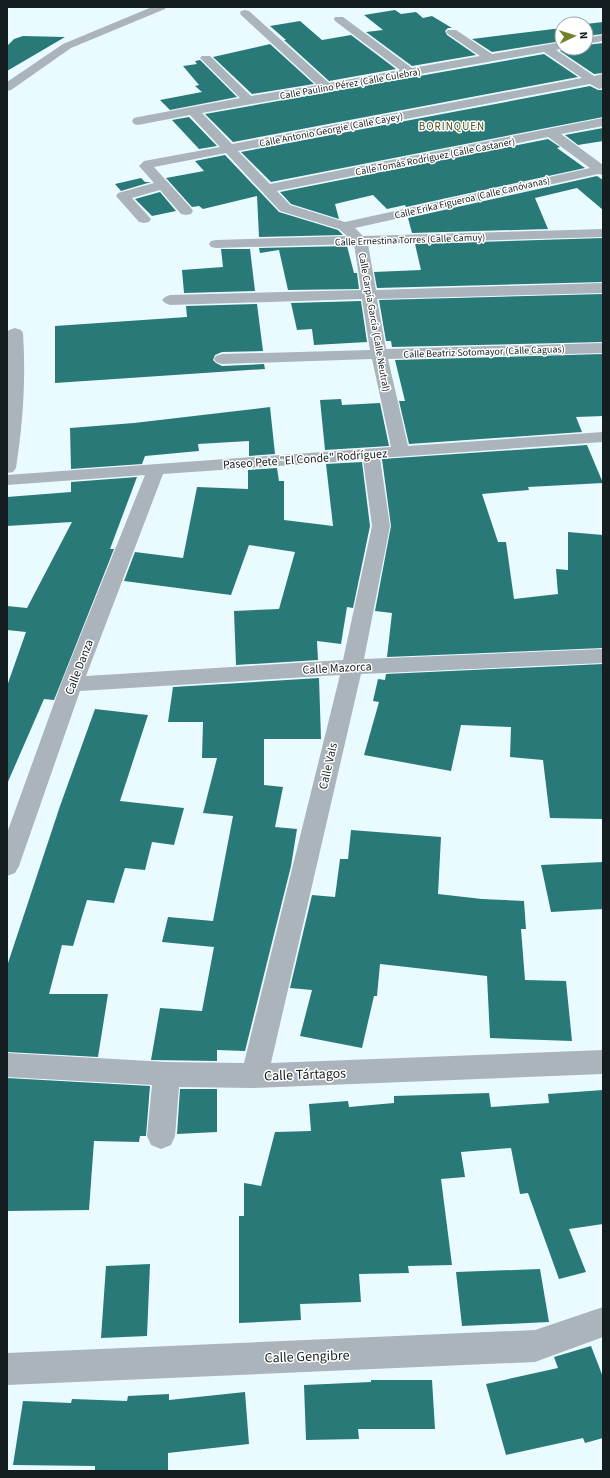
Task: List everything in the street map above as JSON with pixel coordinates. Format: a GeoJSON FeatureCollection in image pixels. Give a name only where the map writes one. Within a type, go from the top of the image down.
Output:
{"type":"FeatureCollection","features":[{"type":"Feature","properties":{"kind":"street"},"geometry":{"type":"LineString","coordinates":[[7,87],[67,46],[161,7]]}},
{"type":"Feature","properties":{"kind":"street"},"geometry":{"type":"LineString","coordinates":[[245,13],[327,87]]}},
{"type":"Feature","properties":{"kind":"street"},"geometry":{"type":"LineString","coordinates":[[339,19],[411,72]]}},
{"type":"Feature","properties":{"kind":"street"},"geometry":{"type":"LineString","coordinates":[[452,32],[490,58]]}},
{"type":"Feature","properties":{"kind":"street","name":"Calle Paulino Pérez (Calle Culebra)"},"geometry":{"type":"LineString","coordinates":[[138,121],[192,110],[554,46]]}},
{"type":"Feature","properties":{"kind":"street"},"geometry":{"type":"LineString","coordinates":[[546,48],[598,79],[603,88]]}},
{"type":"Feature","properties":{"kind":"street"},"geometry":{"type":"LineString","coordinates":[[206,58],[248,100]]}},
{"type":"Feature","properties":{"kind":"street","name":"Calle Antonio Georgie (Calle Cayey)"},"geometry":{"type":"LineString","coordinates":[[162,185],[146,166],[152,163],[228,148],[598,79]]}},
{"type":"Feature","properties":{"kind":"street","name":"Calle Carpía García (Calle Neutral)"},"geometry":{"type":"LineString","coordinates":[[192,110],[266,189],[286,208],[344,226],[360,240],[379,354],[401,452]]}},
{"type":"Feature","properties":{"kind":"street","name":"Calle Tomás Rodríguez (Calle Castaner)"},"geometry":{"type":"LineString","coordinates":[[266,189],[603,122]]}},
{"type":"Feature","properties":{"kind":"street"},"geometry":{"type":"LineString","coordinates":[[551,133],[602,170]]}},
{"type":"Feature","properties":{"kind":"street","name":"Calle Erika Figueroa (Calle Canóvanas)"},"geometry":{"type":"LineString","coordinates":[[344,226],[602,170]]}},
{"type":"Feature","properties":{"kind":"street"},"geometry":{"type":"LineString","coordinates":[[144,219],[123,196],[162,185],[186,211]]}},
{"type":"Feature","properties":{"kind":"street","name":"Calle Ernestina Torres (Calle Camuy)"},"geometry":{"type":"LineString","coordinates":[[216,244],[603,233]]}},
{"type":"Feature","properties":{"kind":"street"},"geometry":{"type":"LineString","coordinates":[[170,300],[603,288]]}},
{"type":"Feature","properties":{"kind":"street"},"geometry":{"type":"LineString","coordinates":[[7,468],[13,438],[18,362],[15,332]]}},
{"type":"Feature","properties":{"kind":"street","name":"Calle Beatriz Sotomayor (Calle Caguas)"},"geometry":{"type":"LineString","coordinates":[[222,359],[603,348]]}},
{"type":"Feature","properties":{"kind":"street","name":"Paseo Pete \"El Conde\" Rodríguez"},"geometry":{"type":"LineString","coordinates":[[7,480],[371,455],[603,437]]}},
{"type":"Feature","properties":{"kind":"street","name":"Calle Vals"},"geometry":{"type":"LineString","coordinates":[[254,1076],[352,667],[381,526],[371,455]]}},
{"type":"Feature","properties":{"kind":"street","name":"Calle Danza"},"geometry":{"type":"LineString","coordinates":[[7,866],[72,684],[156,470]]}},
{"type":"Feature","properties":{"kind":"street","name":"Calle Mazorca"},"geometry":{"type":"LineString","coordinates":[[72,684],[352,667],[603,656]]}},
{"type":"Feature","properties":{"kind":"street","name":"Calle Tártagos"},"geometry":{"type":"LineString","coordinates":[[7,1065],[167,1074],[254,1076],[603,1062]]}},
{"type":"Feature","properties":{"kind":"street"},"geometry":{"type":"LineString","coordinates":[[161,1136],[167,1074]]}},
{"type":"Feature","properties":{"kind":"street","name":"Calle Gengibre"},"geometry":{"type":"LineString","coordinates":[[7,1369],[535,1346],[603,1322]]}},
{"type":"Feature","properties":{"kind":"building"},"geometry":{"type":"Polygon","coordinates":[[[395,10],[401,14],[416,12],[423,18],[432,16],[452,28],[448,28],[445,31],[447,35],[476,55],[412,66],[366,32],[383,30],[364,15],[395,10]]]}},
{"type":"Feature","properties":{"kind":"building"},"geometry":{"type":"Polygon","coordinates":[[[300,21],[322,40],[351,35],[396,69],[329,81],[270,26],[300,21]]]}},
{"type":"Feature","properties":{"kind":"building"},"geometry":{"type":"Polygon","coordinates":[[[603,22],[603,34],[594,35],[594,23],[603,22]]]}},
{"type":"Feature","properties":{"kind":"building"},"geometry":{"type":"Polygon","coordinates":[[[554,29],[554,42],[492,52],[472,39],[554,29]]]}},
{"type":"Feature","properties":{"kind":"building"},"geometry":{"type":"Polygon","coordinates":[[[23,36],[65,37],[7,71],[7,46],[14,39],[23,36]]]}},
{"type":"Feature","properties":{"kind":"building"},"geometry":{"type":"Polygon","coordinates":[[[603,43],[603,73],[594,74],[567,56],[594,56],[594,44],[603,43]]]}},
{"type":"Feature","properties":{"kind":"building"},"geometry":{"type":"Polygon","coordinates":[[[270,44],[314,84],[252,94],[213,57],[270,44]]]}},
{"type":"Feature","properties":{"kind":"building"},"geometry":{"type":"Polygon","coordinates":[[[544,54],[578,77],[233,142],[205,114],[544,54]]]}},
{"type":"Feature","properties":{"kind":"building"},"geometry":{"type":"Polygon","coordinates":[[[200,60],[237,97],[170,110],[160,100],[202,92],[195,86],[199,85],[183,66],[197,64],[195,61],[200,60]]]}},
{"type":"Feature","properties":{"kind":"building"},"geometry":{"type":"Polygon","coordinates":[[[590,86],[598,90],[603,90],[603,117],[271,182],[241,152],[590,86]]]}},
{"type":"Feature","properties":{"kind":"building"},"geometry":{"type":"Polygon","coordinates":[[[189,117],[217,146],[199,149],[172,120],[189,117]]]}},
{"type":"Feature","properties":{"kind":"building"},"geometry":{"type":"Polygon","coordinates":[[[603,128],[603,141],[578,145],[565,135],[603,128]]]}},
{"type":"Feature","properties":{"kind":"building"},"geometry":{"type":"Polygon","coordinates":[[[548,139],[560,147],[557,148],[585,168],[406,207],[405,205],[387,209],[373,195],[335,204],[339,219],[291,204],[280,192],[548,139]]]}},
{"type":"Feature","properties":{"kind":"building"},"geometry":{"type":"Polygon","coordinates":[[[225,155],[279,212],[338,230],[343,235],[259,237],[257,196],[203,209],[199,206],[192,207],[166,178],[204,171],[195,161],[225,155]]]}},
{"type":"Feature","properties":{"kind":"building"},"geometry":{"type":"Polygon","coordinates":[[[597,176],[603,180],[603,210],[577,188],[535,198],[548,229],[412,233],[408,218],[597,176]]]}},
{"type":"Feature","properties":{"kind":"building"},"geometry":{"type":"Polygon","coordinates":[[[141,178],[145,182],[151,182],[121,191],[115,184],[141,178]]]}},
{"type":"Feature","properties":{"kind":"building"},"geometry":{"type":"Polygon","coordinates":[[[160,192],[176,211],[152,216],[135,199],[160,192]]]}},
{"type":"Feature","properties":{"kind":"building"},"geometry":{"type":"Polygon","coordinates":[[[603,238],[603,282],[377,288],[374,272],[421,270],[415,244],[603,238]]]}},
{"type":"Feature","properties":{"kind":"building"},"geometry":{"type":"Polygon","coordinates":[[[347,246],[354,273],[357,273],[359,289],[288,290],[279,250],[260,253],[259,248],[347,246]]]}},
{"type":"Feature","properties":{"kind":"building"},"geometry":{"type":"Polygon","coordinates":[[[221,249],[250,249],[255,291],[184,293],[182,270],[223,267],[221,249]]]}},
{"type":"Feature","properties":{"kind":"building"},"geometry":{"type":"Polygon","coordinates":[[[603,294],[603,342],[392,347],[391,341],[386,341],[379,300],[603,294]]]}},
{"type":"Feature","properties":{"kind":"building"},"geometry":{"type":"Polygon","coordinates":[[[361,301],[367,342],[314,345],[312,329],[297,330],[291,303],[361,301]]]}},
{"type":"Feature","properties":{"kind":"building"},"geometry":{"type":"Polygon","coordinates":[[[257,304],[263,351],[222,352],[215,355],[213,360],[222,366],[264,364],[265,369],[55,383],[55,326],[187,317],[186,306],[257,304]]]}},
{"type":"Feature","properties":{"kind":"building"},"geometry":{"type":"Polygon","coordinates":[[[603,354],[603,416],[576,417],[582,432],[409,444],[399,401],[405,401],[395,360],[603,354]]]}},
{"type":"Feature","properties":{"kind":"building"},"geometry":{"type":"Polygon","coordinates":[[[341,399],[342,405],[380,403],[389,446],[325,450],[320,400],[341,399]]]}},
{"type":"Feature","properties":{"kind":"building"},"geometry":{"type":"Polygon","coordinates":[[[270,407],[275,454],[249,456],[249,441],[198,444],[199,451],[145,456],[142,464],[71,469],[70,428],[134,423],[270,407]]]}},
{"type":"Feature","properties":{"kind":"building"},"geometry":{"type":"Polygon","coordinates":[[[587,445],[603,483],[528,487],[529,490],[482,494],[498,542],[506,542],[514,599],[558,594],[556,569],[568,570],[568,532],[603,535],[603,648],[387,657],[392,613],[375,611],[391,526],[382,459],[587,445]]]}},
{"type":"Feature","properties":{"kind":"building"},"geometry":{"type":"Polygon","coordinates":[[[362,462],[370,526],[353,608],[347,607],[341,644],[317,641],[318,660],[236,665],[234,611],[279,609],[295,552],[249,545],[231,595],[124,581],[135,552],[183,558],[197,487],[248,489],[248,470],[277,468],[279,481],[284,481],[284,520],[333,526],[326,464],[362,462]]]}},
{"type":"Feature","properties":{"kind":"building"},"geometry":{"type":"Polygon","coordinates":[[[137,477],[110,549],[114,549],[54,700],[44,699],[7,784],[7,686],[26,632],[7,630],[7,606],[27,608],[72,522],[7,526],[7,497],[71,492],[71,482],[137,477]]]}},
{"type":"Feature","properties":{"kind":"building"},"geometry":{"type":"Polygon","coordinates":[[[603,664],[603,819],[550,818],[543,760],[510,757],[511,727],[461,725],[451,771],[364,755],[379,702],[373,701],[378,679],[385,680],[386,674],[603,664]]]}},
{"type":"Feature","properties":{"kind":"building"},"geometry":{"type":"Polygon","coordinates":[[[319,678],[321,739],[264,739],[264,785],[283,787],[275,827],[297,829],[291,866],[245,1051],[217,1050],[217,1061],[151,1060],[160,1008],[202,1011],[214,947],[162,942],[168,917],[213,921],[233,816],[203,813],[217,758],[202,758],[203,722],[168,722],[173,687],[319,678]]]}},
{"type":"Feature","properties":{"kind":"building"},"geometry":{"type":"Polygon","coordinates":[[[95,709],[148,715],[120,801],[184,808],[174,845],[152,842],[145,870],[125,868],[114,903],[87,900],[73,946],[62,945],[49,994],[108,994],[98,1057],[7,1052],[7,966],[60,806],[95,709]]]}},
{"type":"Feature","properties":{"kind":"building"},"geometry":{"type":"Polygon","coordinates":[[[351,830],[441,837],[438,894],[482,899],[524,901],[526,929],[521,929],[525,980],[566,981],[572,1041],[490,1038],[487,976],[380,964],[377,996],[374,996],[362,1048],[300,1036],[312,990],[290,988],[312,895],[335,897],[340,859],[348,859],[351,830]]]}},
{"type":"Feature","properties":{"kind":"building"},"geometry":{"type":"Polygon","coordinates":[[[603,862],[603,909],[551,912],[541,865],[603,862]]]}},
{"type":"Feature","properties":{"kind":"building"},"geometry":{"type":"Polygon","coordinates":[[[7,1078],[150,1086],[146,1136],[140,1136],[139,1142],[94,1141],[89,1210],[7,1211],[7,1078]]]}},
{"type":"Feature","properties":{"kind":"building"},"geometry":{"type":"Polygon","coordinates":[[[180,1089],[217,1089],[217,1132],[177,1134],[180,1089]]]}},
{"type":"Feature","properties":{"kind":"building"},"geometry":{"type":"Polygon","coordinates":[[[603,1090],[603,1224],[569,1229],[586,1272],[559,1279],[528,1193],[520,1194],[511,1148],[461,1152],[465,1177],[441,1179],[452,1265],[408,1266],[409,1273],[359,1274],[361,1302],[300,1304],[301,1320],[239,1323],[239,1216],[244,1216],[244,1183],[261,1186],[275,1132],[311,1131],[309,1104],[348,1101],[349,1107],[394,1103],[394,1096],[489,1093],[491,1107],[549,1103],[548,1094],[603,1090]]]}},
{"type":"Feature","properties":{"kind":"building"},"geometry":{"type":"Polygon","coordinates":[[[150,1264],[147,1336],[101,1338],[106,1266],[150,1264]]]}},
{"type":"Feature","properties":{"kind":"building"},"geometry":{"type":"Polygon","coordinates":[[[540,1269],[549,1322],[462,1326],[456,1272],[540,1269]]]}},
{"type":"Feature","properties":{"kind":"building"},"geometry":{"type":"Polygon","coordinates":[[[591,1346],[603,1377],[603,1438],[585,1443],[583,1438],[506,1455],[486,1384],[558,1368],[554,1357],[591,1346]]]}},
{"type":"Feature","properties":{"kind":"building"},"geometry":{"type":"Polygon","coordinates":[[[371,1380],[432,1380],[435,1429],[358,1429],[359,1439],[306,1440],[304,1385],[371,1382],[371,1380]]]}},
{"type":"Feature","properties":{"kind":"building"},"geometry":{"type":"Polygon","coordinates":[[[245,1392],[249,1444],[168,1453],[168,1471],[95,1471],[95,1466],[13,1465],[23,1401],[71,1403],[72,1399],[127,1401],[128,1396],[169,1394],[169,1400],[245,1392]]]}},
{"type":"Feature","properties":{"kind":"district","name":"BORINQUEN"},"geometry":{"type":"Point","coordinates":[452,126]}}]}
